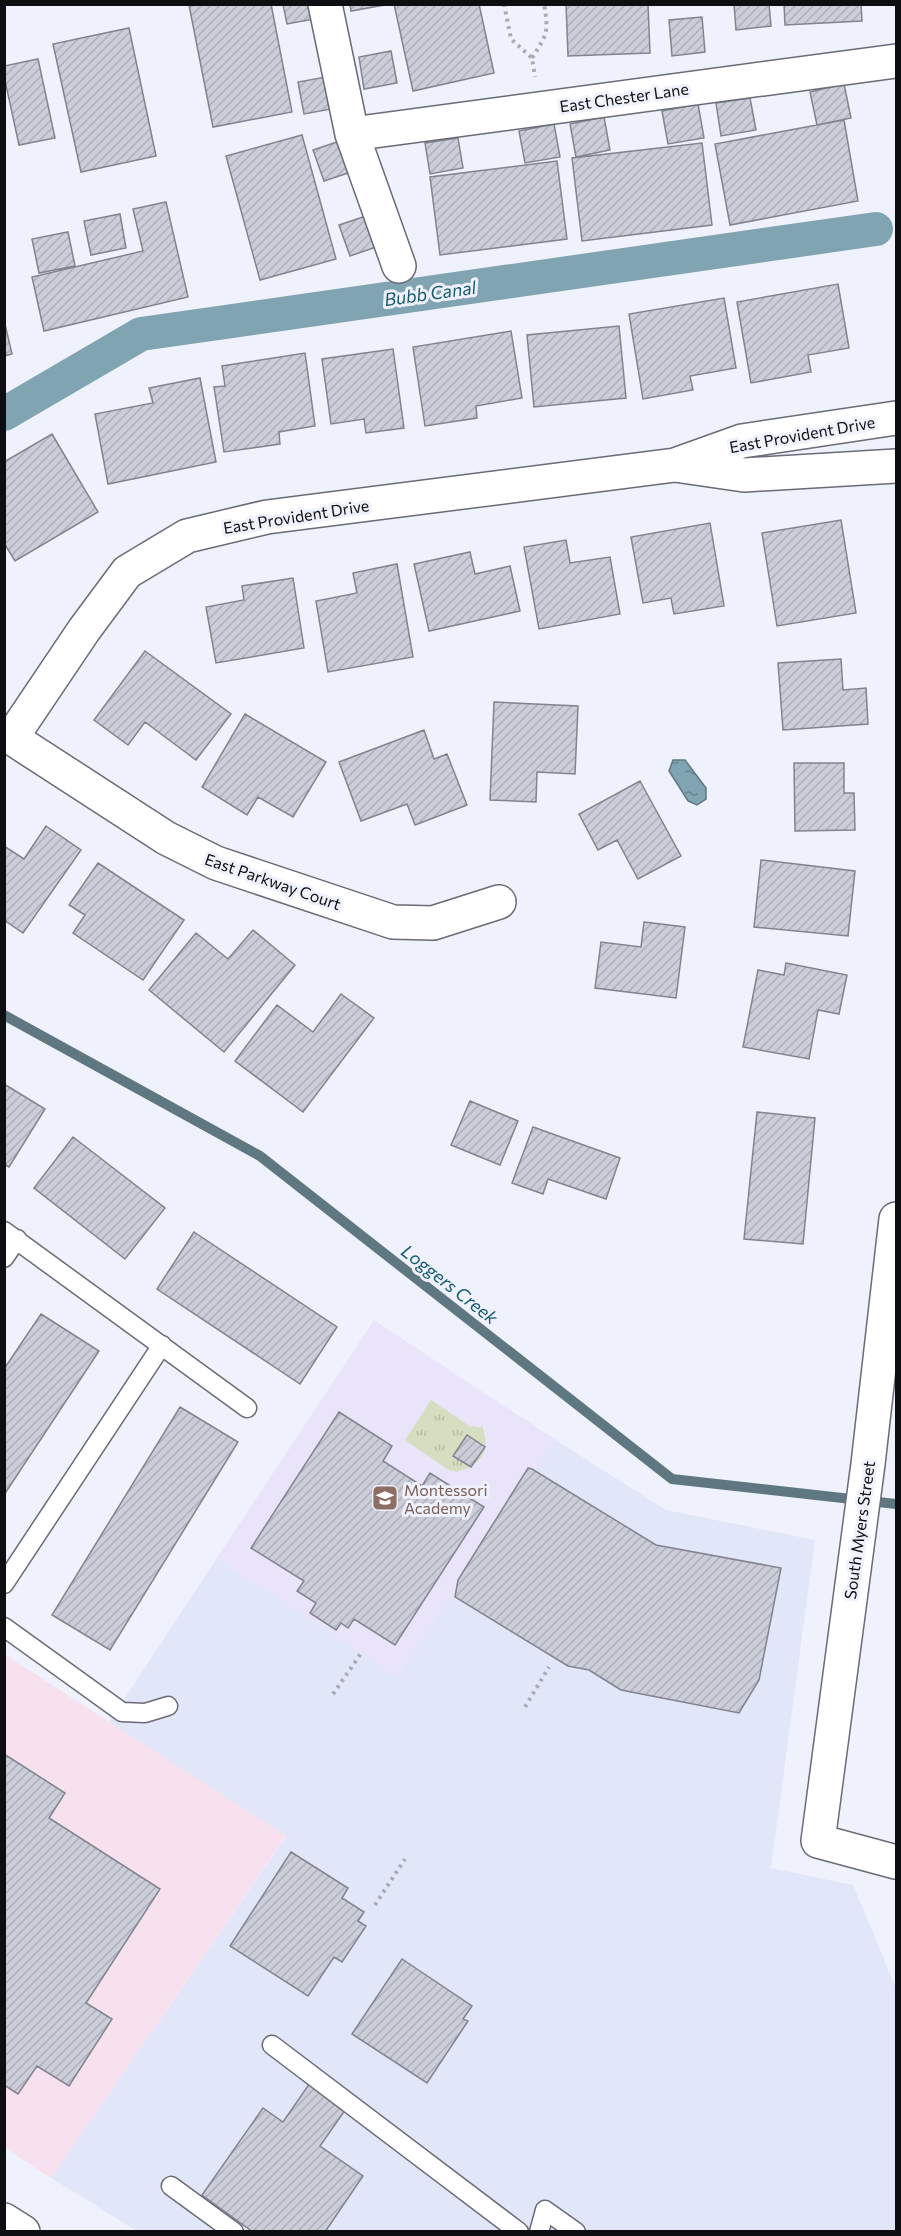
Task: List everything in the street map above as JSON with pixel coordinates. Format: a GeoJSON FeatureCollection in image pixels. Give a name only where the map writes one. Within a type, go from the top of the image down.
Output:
{"type":"FeatureCollection","features":[{"type":"Feature","properties":{"kind":"street"},"geometry":{"type":"LineString","coordinates":[[325,4],[352,134],[399,266]]}},
{"type":"Feature","properties":{"kind":"street","name":"East Chester Lane"},"geometry":{"type":"LineString","coordinates":[[352,134],[897,61]]}},
{"type":"Feature","properties":{"kind":"street","name":"East Provident Drive"},"geometry":{"type":"LineString","coordinates":[[8,735],[127,572],[187,536],[267,517],[675,465],[742,441],[897,418]]}},
{"type":"Feature","properties":{"kind":"street","name":"East Provident Drive"},"geometry":{"type":"LineString","coordinates":[[675,465],[744,475],[897,465]]}},
{"type":"Feature","properties":{"kind":"street","name":"East Parkway Court"},"geometry":{"type":"LineString","coordinates":[[8,735],[166,838],[216,863],[393,922],[433,923],[499,902]]}},
{"type":"Feature","properties":{"kind":"street","name":"South Myers Street"},"geometry":{"type":"LineString","coordinates":[[897,1219],[859,1538],[818,1841],[897,1862]]}},
{"type":"Feature","properties":{"kind":"street"},"geometry":{"type":"LineString","coordinates":[[4,2220],[23,2232]]}},
{"type":"Feature","properties":{"kind":"lane"},"geometry":{"type":"LineString","coordinates":[[4,1258],[11,1235],[247,1408]]}},
{"type":"Feature","properties":{"kind":"lane"},"geometry":{"type":"LineString","coordinates":[[4,1584],[162,1345]]}},
{"type":"Feature","properties":{"kind":"lane"},"geometry":{"type":"LineString","coordinates":[[4,1627],[122,1712],[145,1713],[168,1706]]}},
{"type":"Feature","properties":{"kind":"lane"},"geometry":{"type":"LineString","coordinates":[[272,2045],[519,2232]]}},
{"type":"Feature","properties":{"kind":"lane"},"geometry":{"type":"LineString","coordinates":[[171,2186],[234,2232]]}},
{"type":"Feature","properties":{"kind":"lane"},"geometry":{"type":"LineString","coordinates":[[539,2232],[545,2210],[576,2232]]}},
{"type":"Feature","properties":{"kind":"path"},"geometry":{"type":"LineString","coordinates":[[504,4],[511,39],[532,58],[546,35],[548,24],[544,4]]}},
{"type":"Feature","properties":{"kind":"path"},"geometry":{"type":"LineString","coordinates":[[333,1694],[362,1652]]}},
{"type":"Feature","properties":{"kind":"path"},"geometry":{"type":"LineString","coordinates":[[525,1707],[549,1667]]}},
{"type":"Feature","properties":{"kind":"path"},"geometry":{"type":"LineString","coordinates":[[375,1905],[405,1858]]}},
{"type":"Feature","properties":{"kind":"shaded area","name":"Montessori Academy"},"geometry":{"type":"Polygon","coordinates":[[[374,1320],[554,1439],[396,1677],[217,1558],[374,1320]]]}},
{"type":"Feature","properties":{"kind":"shaded area"},"geometry":{"type":"Polygon","coordinates":[[[554,1439],[666,1510],[815,1540],[771,1868],[853,1885],[896,1988],[896,2231],[137,2231],[51,2178],[286,1837],[109,1722],[217,1558],[396,1677],[554,1439]]]}},
{"type":"Feature","properties":{"kind":"shaded area"},"geometry":{"type":"Polygon","coordinates":[[[4,1654],[286,1836],[51,2178],[5,2148],[4,1654]]]}},
{"type":"Feature","properties":{"kind":"green space"},"geometry":{"type":"Polygon","coordinates":[[[431,1400],[471,1427],[480,1428],[482,1426],[486,1443],[485,1450],[472,1466],[456,1472],[447,1469],[405,1440],[431,1400]]]}},
{"type":"Feature","properties":{"kind":"water"},"geometry":{"type":"Polygon","coordinates":[[[673,760],[685,760],[706,788],[706,799],[697,805],[688,801],[669,771],[673,760]]]}},
{"type":"Feature","properties":{"kind":"building"},"geometry":{"type":"Polygon","coordinates":[[[271,4],[292,112],[213,127],[189,5],[271,4]]]}},
{"type":"Feature","properties":{"kind":"building"},"geometry":{"type":"Polygon","coordinates":[[[283,4],[317,4],[320,18],[287,24],[283,4]]]}},
{"type":"Feature","properties":{"kind":"building"},"geometry":{"type":"Polygon","coordinates":[[[350,4],[384,4],[384,5],[351,11],[350,4]]]}},
{"type":"Feature","properties":{"kind":"building"},"geometry":{"type":"Polygon","coordinates":[[[394,4],[479,4],[494,73],[413,91],[394,4]]]}},
{"type":"Feature","properties":{"kind":"building"},"geometry":{"type":"Polygon","coordinates":[[[566,4],[648,4],[650,53],[568,56],[566,4]]]}},
{"type":"Feature","properties":{"kind":"building"},"geometry":{"type":"Polygon","coordinates":[[[734,4],[769,4],[771,26],[736,30],[734,4]]]}},
{"type":"Feature","properties":{"kind":"building"},"geometry":{"type":"Polygon","coordinates":[[[784,4],[861,4],[862,21],[785,25],[784,4]]]}},
{"type":"Feature","properties":{"kind":"building"},"geometry":{"type":"Polygon","coordinates":[[[702,17],[705,52],[672,56],[669,20],[702,17]]]}},
{"type":"Feature","properties":{"kind":"building"},"geometry":{"type":"Polygon","coordinates":[[[129,28],[156,156],[81,172],[53,44],[129,28]]]}},
{"type":"Feature","properties":{"kind":"building"},"geometry":{"type":"Polygon","coordinates":[[[391,51],[397,83],[364,89],[359,57],[391,51]]]}},
{"type":"Feature","properties":{"kind":"building"},"geometry":{"type":"Polygon","coordinates":[[[38,59],[55,138],[19,145],[4,76],[4,66],[38,59]]]}},
{"type":"Feature","properties":{"kind":"building"},"geometry":{"type":"Polygon","coordinates":[[[331,76],[337,108],[304,114],[298,82],[331,76]]]}},
{"type":"Feature","properties":{"kind":"building"},"geometry":{"type":"Polygon","coordinates":[[[844,84],[851,118],[817,125],[810,92],[844,84]]]}},
{"type":"Feature","properties":{"kind":"building"},"geometry":{"type":"Polygon","coordinates":[[[750,98],[756,130],[721,136],[716,103],[750,98]]]}},
{"type":"Feature","properties":{"kind":"building"},"geometry":{"type":"Polygon","coordinates":[[[698,104],[704,138],[668,144],[662,111],[698,104]]]}},
{"type":"Feature","properties":{"kind":"building"},"geometry":{"type":"Polygon","coordinates":[[[604,117],[610,150],[576,157],[570,124],[604,117]]]}},
{"type":"Feature","properties":{"kind":"building"},"geometry":{"type":"Polygon","coordinates":[[[844,120],[858,201],[730,225],[715,144],[844,120]]]}},
{"type":"Feature","properties":{"kind":"building"},"geometry":{"type":"Polygon","coordinates":[[[554,124],[560,157],[525,163],[519,131],[554,124]]]}},
{"type":"Feature","properties":{"kind":"building"},"geometry":{"type":"Polygon","coordinates":[[[302,135],[336,259],[260,280],[226,156],[302,135]]]}},
{"type":"Feature","properties":{"kind":"building"},"geometry":{"type":"Polygon","coordinates":[[[458,138],[463,168],[430,174],[425,143],[458,138]]]}},
{"type":"Feature","properties":{"kind":"building"},"geometry":{"type":"Polygon","coordinates":[[[346,139],[357,170],[324,181],[313,150],[346,139]]]}},
{"type":"Feature","properties":{"kind":"building"},"geometry":{"type":"Polygon","coordinates":[[[702,143],[712,225],[582,241],[572,158],[702,143]]]}},
{"type":"Feature","properties":{"kind":"building"},"geometry":{"type":"Polygon","coordinates":[[[557,161],[567,239],[440,255],[430,177],[557,161]]]}},
{"type":"Feature","properties":{"kind":"building"},"geometry":{"type":"Polygon","coordinates":[[[166,202],[188,297],[44,331],[32,277],[143,251],[133,209],[166,202]]]}},
{"type":"Feature","properties":{"kind":"building"},"geometry":{"type":"Polygon","coordinates":[[[120,214],[126,248],[91,255],[84,221],[120,214]]]}},
{"type":"Feature","properties":{"kind":"building"},"geometry":{"type":"Polygon","coordinates":[[[372,214],[382,245],[350,256],[339,225],[372,214]]]}},
{"type":"Feature","properties":{"kind":"building"},"geometry":{"type":"Polygon","coordinates":[[[68,232],[75,266],[39,273],[32,239],[68,232]]]}},
{"type":"Feature","properties":{"kind":"building"},"geometry":{"type":"Polygon","coordinates":[[[838,284],[849,348],[808,355],[811,372],[751,383],[737,302],[838,284]]]}},
{"type":"Feature","properties":{"kind":"building"},"geometry":{"type":"Polygon","coordinates":[[[724,298],[736,368],[690,376],[693,390],[643,399],[629,314],[724,298]]]}},
{"type":"Feature","properties":{"kind":"building"},"geometry":{"type":"Polygon","coordinates":[[[4,320],[12,354],[4,356],[4,320]]]}},
{"type":"Feature","properties":{"kind":"building"},"geometry":{"type":"Polygon","coordinates":[[[619,326],[626,398],[534,407],[527,335],[619,326]]]}},
{"type":"Feature","properties":{"kind":"building"},"geometry":{"type":"Polygon","coordinates":[[[511,331],[522,398],[476,406],[477,418],[425,426],[413,347],[511,331]]]}},
{"type":"Feature","properties":{"kind":"building"},"geometry":{"type":"Polygon","coordinates":[[[393,349],[404,428],[366,433],[364,419],[331,424],[322,359],[393,349]]]}},
{"type":"Feature","properties":{"kind":"building"},"geometry":{"type":"Polygon","coordinates":[[[305,353],[315,426],[279,432],[280,444],[224,452],[214,387],[225,386],[222,366],[305,353]]]}},
{"type":"Feature","properties":{"kind":"building"},"geometry":{"type":"Polygon","coordinates":[[[200,378],[216,462],[108,484],[95,414],[153,403],[149,388],[200,378]]]}},
{"type":"Feature","properties":{"kind":"building"},"geometry":{"type":"Polygon","coordinates":[[[52,434],[98,512],[15,561],[4,543],[4,462],[52,434]]]}},
{"type":"Feature","properties":{"kind":"building"},"geometry":{"type":"Polygon","coordinates":[[[841,520],[856,613],[777,626],[762,533],[841,520]]]}},
{"type":"Feature","properties":{"kind":"building"},"geometry":{"type":"Polygon","coordinates":[[[710,523],[724,606],[674,614],[671,598],[643,603],[631,537],[710,523]]]}},
{"type":"Feature","properties":{"kind":"building"},"geometry":{"type":"Polygon","coordinates":[[[566,540],[570,563],[610,557],[620,614],[539,629],[524,547],[566,540]]]}},
{"type":"Feature","properties":{"kind":"building"},"geometry":{"type":"Polygon","coordinates":[[[470,552],[475,574],[510,566],[520,611],[429,631],[414,564],[470,552]]]}},
{"type":"Feature","properties":{"kind":"building"},"geometry":{"type":"Polygon","coordinates":[[[397,564],[413,657],[328,672],[316,601],[357,593],[353,573],[397,564]]]}},
{"type":"Feature","properties":{"kind":"building"},"geometry":{"type":"Polygon","coordinates":[[[293,578],[304,648],[216,663],[206,607],[244,600],[242,586],[293,578]]]}},
{"type":"Feature","properties":{"kind":"building"},"geometry":{"type":"Polygon","coordinates":[[[145,651],[231,714],[196,760],[145,722],[128,745],[94,720],[145,651]]]}},
{"type":"Feature","properties":{"kind":"building"},"geometry":{"type":"Polygon","coordinates":[[[841,659],[843,690],[866,688],[868,724],[783,730],[778,663],[841,659]]]}},
{"type":"Feature","properties":{"kind":"building"},"geometry":{"type":"Polygon","coordinates":[[[494,702],[578,706],[575,774],[537,772],[536,802],[490,800],[494,702]]]}},
{"type":"Feature","properties":{"kind":"building"},"geometry":{"type":"Polygon","coordinates":[[[245,714],[326,762],[293,817],[258,797],[247,815],[202,787],[245,714]]]}},
{"type":"Feature","properties":{"kind":"building"},"geometry":{"type":"Polygon","coordinates":[[[424,730],[434,759],[447,754],[467,805],[415,825],[407,804],[361,821],[339,762],[424,730]]]}},
{"type":"Feature","properties":{"kind":"building"},"geometry":{"type":"Polygon","coordinates":[[[794,763],[844,763],[844,793],[854,793],[855,830],[795,831],[794,763]]]}},
{"type":"Feature","properties":{"kind":"building"},"geometry":{"type":"Polygon","coordinates":[[[640,781],[681,856],[638,879],[617,840],[598,850],[579,814],[640,781]]]}},
{"type":"Feature","properties":{"kind":"building"},"geometry":{"type":"Polygon","coordinates":[[[46,826],[81,850],[23,933],[4,920],[4,846],[24,859],[46,826]]]}},
{"type":"Feature","properties":{"kind":"building"},"geometry":{"type":"Polygon","coordinates":[[[761,860],[855,871],[848,936],[754,927],[761,860]]]}},
{"type":"Feature","properties":{"kind":"building"},"geometry":{"type":"Polygon","coordinates":[[[98,863],[184,920],[143,980],[73,933],[85,915],[69,905],[98,863]]]}},
{"type":"Feature","properties":{"kind":"building"},"geometry":{"type":"Polygon","coordinates":[[[644,922],[685,927],[676,998],[595,988],[601,942],[641,947],[644,922]]]}},
{"type":"Feature","properties":{"kind":"building"},"geometry":{"type":"Polygon","coordinates":[[[253,930],[295,965],[224,1052],[149,990],[196,933],[228,959],[253,930]]]}},
{"type":"Feature","properties":{"kind":"building"},"geometry":{"type":"Polygon","coordinates":[[[786,963],[847,975],[839,1014],[818,1010],[809,1059],[743,1047],[758,970],[784,975],[786,963]]]}},
{"type":"Feature","properties":{"kind":"building"},"geometry":{"type":"Polygon","coordinates":[[[341,994],[374,1018],[303,1112],[235,1061],[277,1005],[313,1032],[341,994]]]}},
{"type":"Feature","properties":{"kind":"building"},"geometry":{"type":"Polygon","coordinates":[[[4,1084],[45,1109],[9,1167],[4,1164],[4,1084]]]}},
{"type":"Feature","properties":{"kind":"building"},"geometry":{"type":"Polygon","coordinates":[[[470,1101],[518,1121],[500,1165],[451,1145],[470,1101]]]}},
{"type":"Feature","properties":{"kind":"building"},"geometry":{"type":"Polygon","coordinates":[[[757,1112],[815,1118],[803,1244],[744,1239],[757,1112]]]}},
{"type":"Feature","properties":{"kind":"building"},"geometry":{"type":"Polygon","coordinates":[[[533,1127],[620,1158],[606,1199],[548,1179],[543,1194],[512,1183],[533,1127]]]}},
{"type":"Feature","properties":{"kind":"building"},"geometry":{"type":"Polygon","coordinates":[[[73,1137],[165,1208],[125,1259],[34,1188],[73,1137]]]}},
{"type":"Feature","properties":{"kind":"building"},"geometry":{"type":"Polygon","coordinates":[[[194,1232],[337,1327],[300,1384],[157,1289],[194,1232]]]}},
{"type":"Feature","properties":{"kind":"building"},"geometry":{"type":"Polygon","coordinates":[[[41,1314],[99,1351],[4,1495],[4,1369],[41,1314]]]}},
{"type":"Feature","properties":{"kind":"building"},"geometry":{"type":"Polygon","coordinates":[[[180,1407],[238,1442],[110,1650],[52,1615],[180,1407]]]}},
{"type":"Feature","properties":{"kind":"building"},"geometry":{"type":"Polygon","coordinates":[[[339,1412],[392,1446],[383,1461],[422,1486],[430,1473],[484,1507],[395,1645],[354,1619],[348,1628],[341,1623],[336,1630],[310,1613],[316,1603],[297,1591],[304,1581],[251,1548],[339,1412]]]}},
{"type":"Feature","properties":{"kind":"building"},"geometry":{"type":"Polygon","coordinates":[[[467,1435],[485,1447],[471,1467],[453,1456],[467,1435]]]}},
{"type":"Feature","properties":{"kind":"building"},"geometry":{"type":"Polygon","coordinates":[[[528,1468],[656,1545],[781,1568],[759,1680],[739,1713],[621,1690],[589,1670],[568,1666],[455,1597],[458,1580],[528,1468]]]}},
{"type":"Feature","properties":{"kind":"building"},"geometry":{"type":"Polygon","coordinates":[[[4,1754],[65,1793],[49,1818],[160,1889],[86,2003],[112,2019],[69,2086],[37,2066],[18,2094],[4,2085],[4,1754]]]}},
{"type":"Feature","properties":{"kind":"building"},"geometry":{"type":"Polygon","coordinates":[[[291,1852],[348,1888],[342,1898],[364,1912],[358,1921],[366,1926],[342,1962],[334,1957],[308,1996],[230,1946],[291,1852]]]}},
{"type":"Feature","properties":{"kind":"building"},"geometry":{"type":"Polygon","coordinates":[[[402,1959],[472,2006],[463,2019],[468,2021],[427,2083],[352,2034],[402,1959]]]}},
{"type":"Feature","properties":{"kind":"building"},"geometry":{"type":"Polygon","coordinates":[[[312,2080],[348,2106],[320,2146],[363,2176],[325,2232],[253,2232],[202,2195],[263,2108],[283,2122],[312,2080]]]}},
{"type":"Feature","properties":{"kind":"waterway","name":"Bubb Canal"},"geometry":{"type":"LineString","coordinates":[[4,414],[141,334],[876,229]]}},
{"type":"Feature","properties":{"kind":"waterway","name":"Loggers Creek"},"geometry":{"type":"LineString","coordinates":[[4,1015],[260,1156],[672,1479],[896,1504]]}},
{"type":"Feature","properties":{"kind":"place","name":"Montessori Academy"},"geometry":{"type":"Point","coordinates":[385,1498]}}]}
